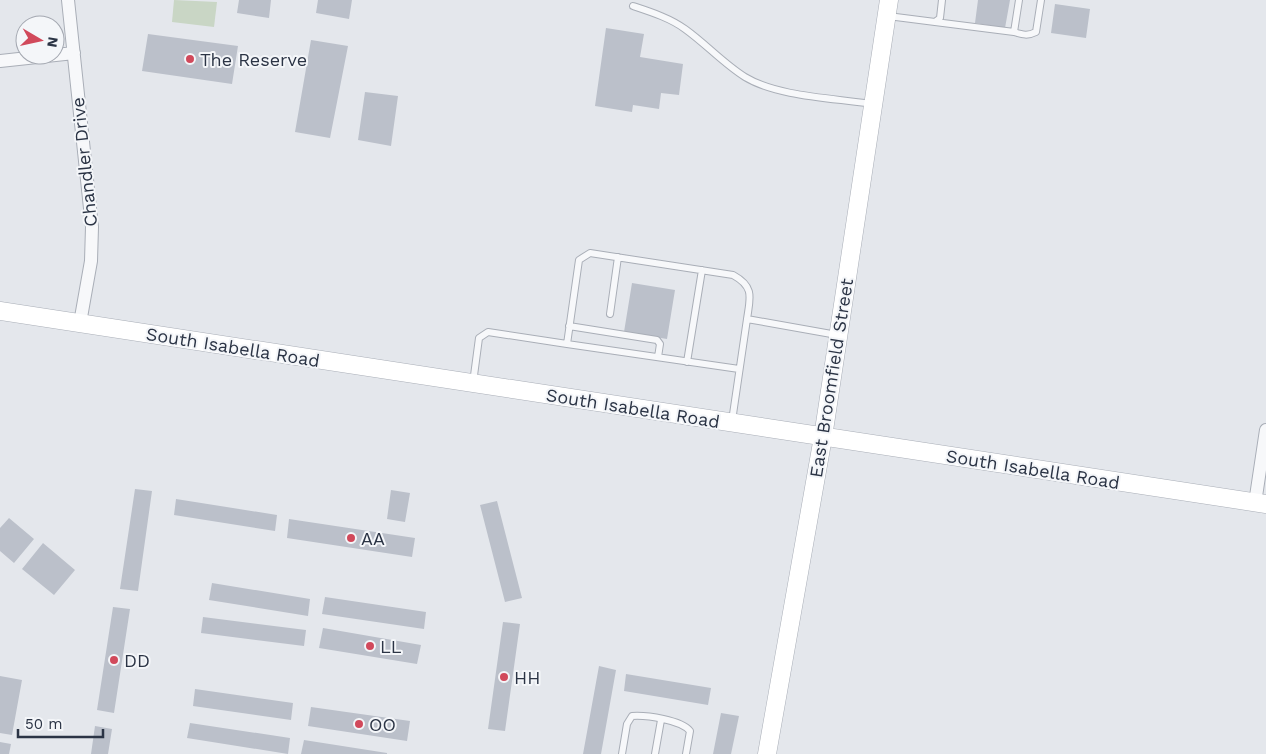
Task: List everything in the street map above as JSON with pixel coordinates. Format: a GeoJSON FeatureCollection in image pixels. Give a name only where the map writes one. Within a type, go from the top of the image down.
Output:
{"type":"FeatureCollection","features":[{"type":"Feature","properties":{"kind":"main road","name":"East Broomfield Street"},"geometry":{"type":"LineString","coordinates":[[767,754],[823,437],[888,8]]}},
{"type":"Feature","properties":{"kind":"main road","name":"South Isabella Road"},"geometry":{"type":"LineString","coordinates":[[0,311],[1260,503]]}},
{"type":"Feature","properties":{"kind":"street","name":"Chandler Drive"},"geometry":{"type":"LineString","coordinates":[[68,0],[92,227],[91,261],[80,323]]}},
{"type":"Feature","properties":{"kind":"street"},"geometry":{"type":"LineString","coordinates":[[0,62],[74,53]]}},
{"type":"Feature","properties":{"kind":"street"},"geometry":{"type":"LineString","coordinates":[[1260,503],[1266,430]]}},
{"type":"Feature","properties":{"kind":"lane"},"geometry":{"type":"LineString","coordinates":[[935,22],[940,18],[942,0]]}},
{"type":"Feature","properties":{"kind":"lane"},"geometry":{"type":"LineString","coordinates":[[1014,32],[1019,0]]}},
{"type":"Feature","properties":{"kind":"lane"},"geometry":{"type":"LineString","coordinates":[[888,8],[935,22],[1014,32],[1024,35],[1036,32],[1041,0]]}},
{"type":"Feature","properties":{"kind":"lane"},"geometry":{"type":"LineString","coordinates":[[633,6],[658,14],[684,28],[745,77],[762,85],[792,92],[873,104]]}},
{"type":"Feature","properties":{"kind":"lane"},"geometry":{"type":"LineString","coordinates":[[567,344],[579,260],[590,253],[733,275],[744,281],[750,290],[732,423]]}},
{"type":"Feature","properties":{"kind":"lane"},"geometry":{"type":"LineString","coordinates":[[610,314],[618,257]]}},
{"type":"Feature","properties":{"kind":"lane"},"geometry":{"type":"LineString","coordinates":[[687,362],[702,270]]}},
{"type":"Feature","properties":{"kind":"lane"},"geometry":{"type":"LineString","coordinates":[[746,319],[838,335]]}},
{"type":"Feature","properties":{"kind":"lane"},"geometry":{"type":"LineString","coordinates":[[569,326],[657,340],[660,344],[658,357]]}},
{"type":"Feature","properties":{"kind":"lane"},"geometry":{"type":"LineString","coordinates":[[473,384],[480,338],[488,332],[739,369]]}},
{"type":"Feature","properties":{"kind":"lane"},"geometry":{"type":"LineString","coordinates":[[622,754],[627,724],[632,716],[641,716],[685,725],[690,731],[686,754]]}},
{"type":"Feature","properties":{"kind":"lane"},"geometry":{"type":"LineString","coordinates":[[655,754],[661,720]]}},
{"type":"Feature","properties":{"kind":"green space"},"geometry":{"type":"Polygon","coordinates":[[[174,0],[217,2],[214,27],[172,22],[174,0]]]}},
{"type":"Feature","properties":{"kind":"building","name":"The Reserve"},"geometry":{"type":"Polygon","coordinates":[[[239,0],[271,0],[269,18],[237,13],[239,0]]]}},
{"type":"Feature","properties":{"kind":"building","name":"The Reserve"},"geometry":{"type":"Polygon","coordinates":[[[318,0],[352,0],[349,19],[316,13],[318,0]]]}},
{"type":"Feature","properties":{"kind":"building"},"geometry":{"type":"Polygon","coordinates":[[[978,0],[1010,0],[1005,28],[975,23],[978,0]]]}},
{"type":"Feature","properties":{"kind":"building"},"geometry":{"type":"Polygon","coordinates":[[[1055,4],[1090,9],[1086,38],[1051,33],[1055,4]]]}},
{"type":"Feature","properties":{"kind":"building"},"geometry":{"type":"Polygon","coordinates":[[[606,28],[644,34],[640,57],[683,64],[679,95],[661,93],[659,109],[633,105],[632,112],[595,106],[606,28]]]}},
{"type":"Feature","properties":{"kind":"building","name":"The Reserve"},"geometry":{"type":"Polygon","coordinates":[[[148,34],[238,46],[232,84],[142,71],[148,34]]]}},
{"type":"Feature","properties":{"kind":"building","name":"The Reserve"},"geometry":{"type":"Polygon","coordinates":[[[311,40],[348,46],[330,138],[295,132],[311,40]]]}},
{"type":"Feature","properties":{"kind":"building"},"geometry":{"type":"Polygon","coordinates":[[[365,92],[398,96],[391,146],[358,140],[365,92]]]}},
{"type":"Feature","properties":{"kind":"building"},"geometry":{"type":"Polygon","coordinates":[[[632,283],[675,290],[667,339],[624,332],[632,283]]]}},
{"type":"Feature","properties":{"kind":"building"},"geometry":{"type":"Polygon","coordinates":[[[135,489],[152,491],[138,591],[120,589],[135,489]]]}},
{"type":"Feature","properties":{"kind":"building"},"geometry":{"type":"Polygon","coordinates":[[[391,490],[410,493],[405,522],[387,519],[391,490]]]}},
{"type":"Feature","properties":{"kind":"building"},"geometry":{"type":"Polygon","coordinates":[[[176,499],[277,515],[275,531],[174,515],[176,499]]]}},
{"type":"Feature","properties":{"kind":"building"},"geometry":{"type":"Polygon","coordinates":[[[497,501],[522,598],[505,602],[480,505],[497,501]]]}},
{"type":"Feature","properties":{"kind":"building"},"geometry":{"type":"Polygon","coordinates":[[[9,518],[34,539],[14,563],[0,551],[0,528],[9,518]]]}},
{"type":"Feature","properties":{"kind":"building","name":"AA"},"geometry":{"type":"Polygon","coordinates":[[[289,519],[415,538],[412,557],[287,538],[289,519]]]}},
{"type":"Feature","properties":{"kind":"building"},"geometry":{"type":"Polygon","coordinates":[[[43,543],[75,570],[54,595],[22,569],[43,543]]]}},
{"type":"Feature","properties":{"kind":"building"},"geometry":{"type":"Polygon","coordinates":[[[212,583],[310,599],[308,616],[209,600],[212,583]]]}},
{"type":"Feature","properties":{"kind":"building"},"geometry":{"type":"Polygon","coordinates":[[[325,597],[426,612],[424,629],[322,614],[325,597]]]}},
{"type":"Feature","properties":{"kind":"building","name":"DD"},"geometry":{"type":"Polygon","coordinates":[[[113,607],[130,609],[114,713],[97,710],[113,607]]]}},
{"type":"Feature","properties":{"kind":"building"},"geometry":{"type":"Polygon","coordinates":[[[203,617],[306,630],[304,646],[201,633],[203,617]]]}},
{"type":"Feature","properties":{"kind":"building","name":"HH"},"geometry":{"type":"Polygon","coordinates":[[[503,622],[520,624],[505,731],[488,729],[503,622]]]}},
{"type":"Feature","properties":{"kind":"building","name":"LL"},"geometry":{"type":"Polygon","coordinates":[[[323,628],[421,645],[417,664],[319,648],[323,628]]]}},
{"type":"Feature","properties":{"kind":"building"},"geometry":{"type":"Polygon","coordinates":[[[599,666],[616,670],[601,754],[583,754],[599,666]]]}},
{"type":"Feature","properties":{"kind":"building"},"geometry":{"type":"Polygon","coordinates":[[[626,674],[711,688],[708,705],[624,691],[626,674]]]}},
{"type":"Feature","properties":{"kind":"building"},"geometry":{"type":"Polygon","coordinates":[[[0,676],[22,680],[12,735],[0,733],[0,676]]]}},
{"type":"Feature","properties":{"kind":"building"},"geometry":{"type":"Polygon","coordinates":[[[195,689],[293,703],[291,720],[193,706],[195,689]]]}},
{"type":"Feature","properties":{"kind":"building","name":"OO"},"geometry":{"type":"Polygon","coordinates":[[[311,707],[410,721],[407,741],[308,726],[311,707]]]}},
{"type":"Feature","properties":{"kind":"building"},"geometry":{"type":"Polygon","coordinates":[[[721,713],[739,716],[731,754],[713,754],[721,713]]]}},
{"type":"Feature","properties":{"kind":"building"},"geometry":{"type":"Polygon","coordinates":[[[190,723],[290,738],[288,754],[187,738],[190,723]]]}},
{"type":"Feature","properties":{"kind":"building"},"geometry":{"type":"Polygon","coordinates":[[[95,726],[112,729],[108,754],[91,754],[95,726]]]}},
{"type":"Feature","properties":{"kind":"building"},"geometry":{"type":"Polygon","coordinates":[[[304,740],[387,753],[387,754],[301,754],[304,740]]]}},
{"type":"Feature","properties":{"kind":"building"},"geometry":{"type":"Polygon","coordinates":[[[0,742],[11,744],[9,754],[0,754],[0,742]]]}},
{"type":"Feature","properties":{"kind":"place","name":"The Reserve"},"geometry":{"type":"Point","coordinates":[190,59]}},
{"type":"Feature","properties":{"kind":"place","name":"AA"},"geometry":{"type":"Point","coordinates":[351,538]}},
{"type":"Feature","properties":{"kind":"place","name":"LL"},"geometry":{"type":"Point","coordinates":[370,646]}},
{"type":"Feature","properties":{"kind":"place","name":"DD"},"geometry":{"type":"Point","coordinates":[114,660]}},
{"type":"Feature","properties":{"kind":"place","name":"HH"},"geometry":{"type":"Point","coordinates":[504,677]}},
{"type":"Feature","properties":{"kind":"place","name":"OO"},"geometry":{"type":"Point","coordinates":[359,724]}}]}
